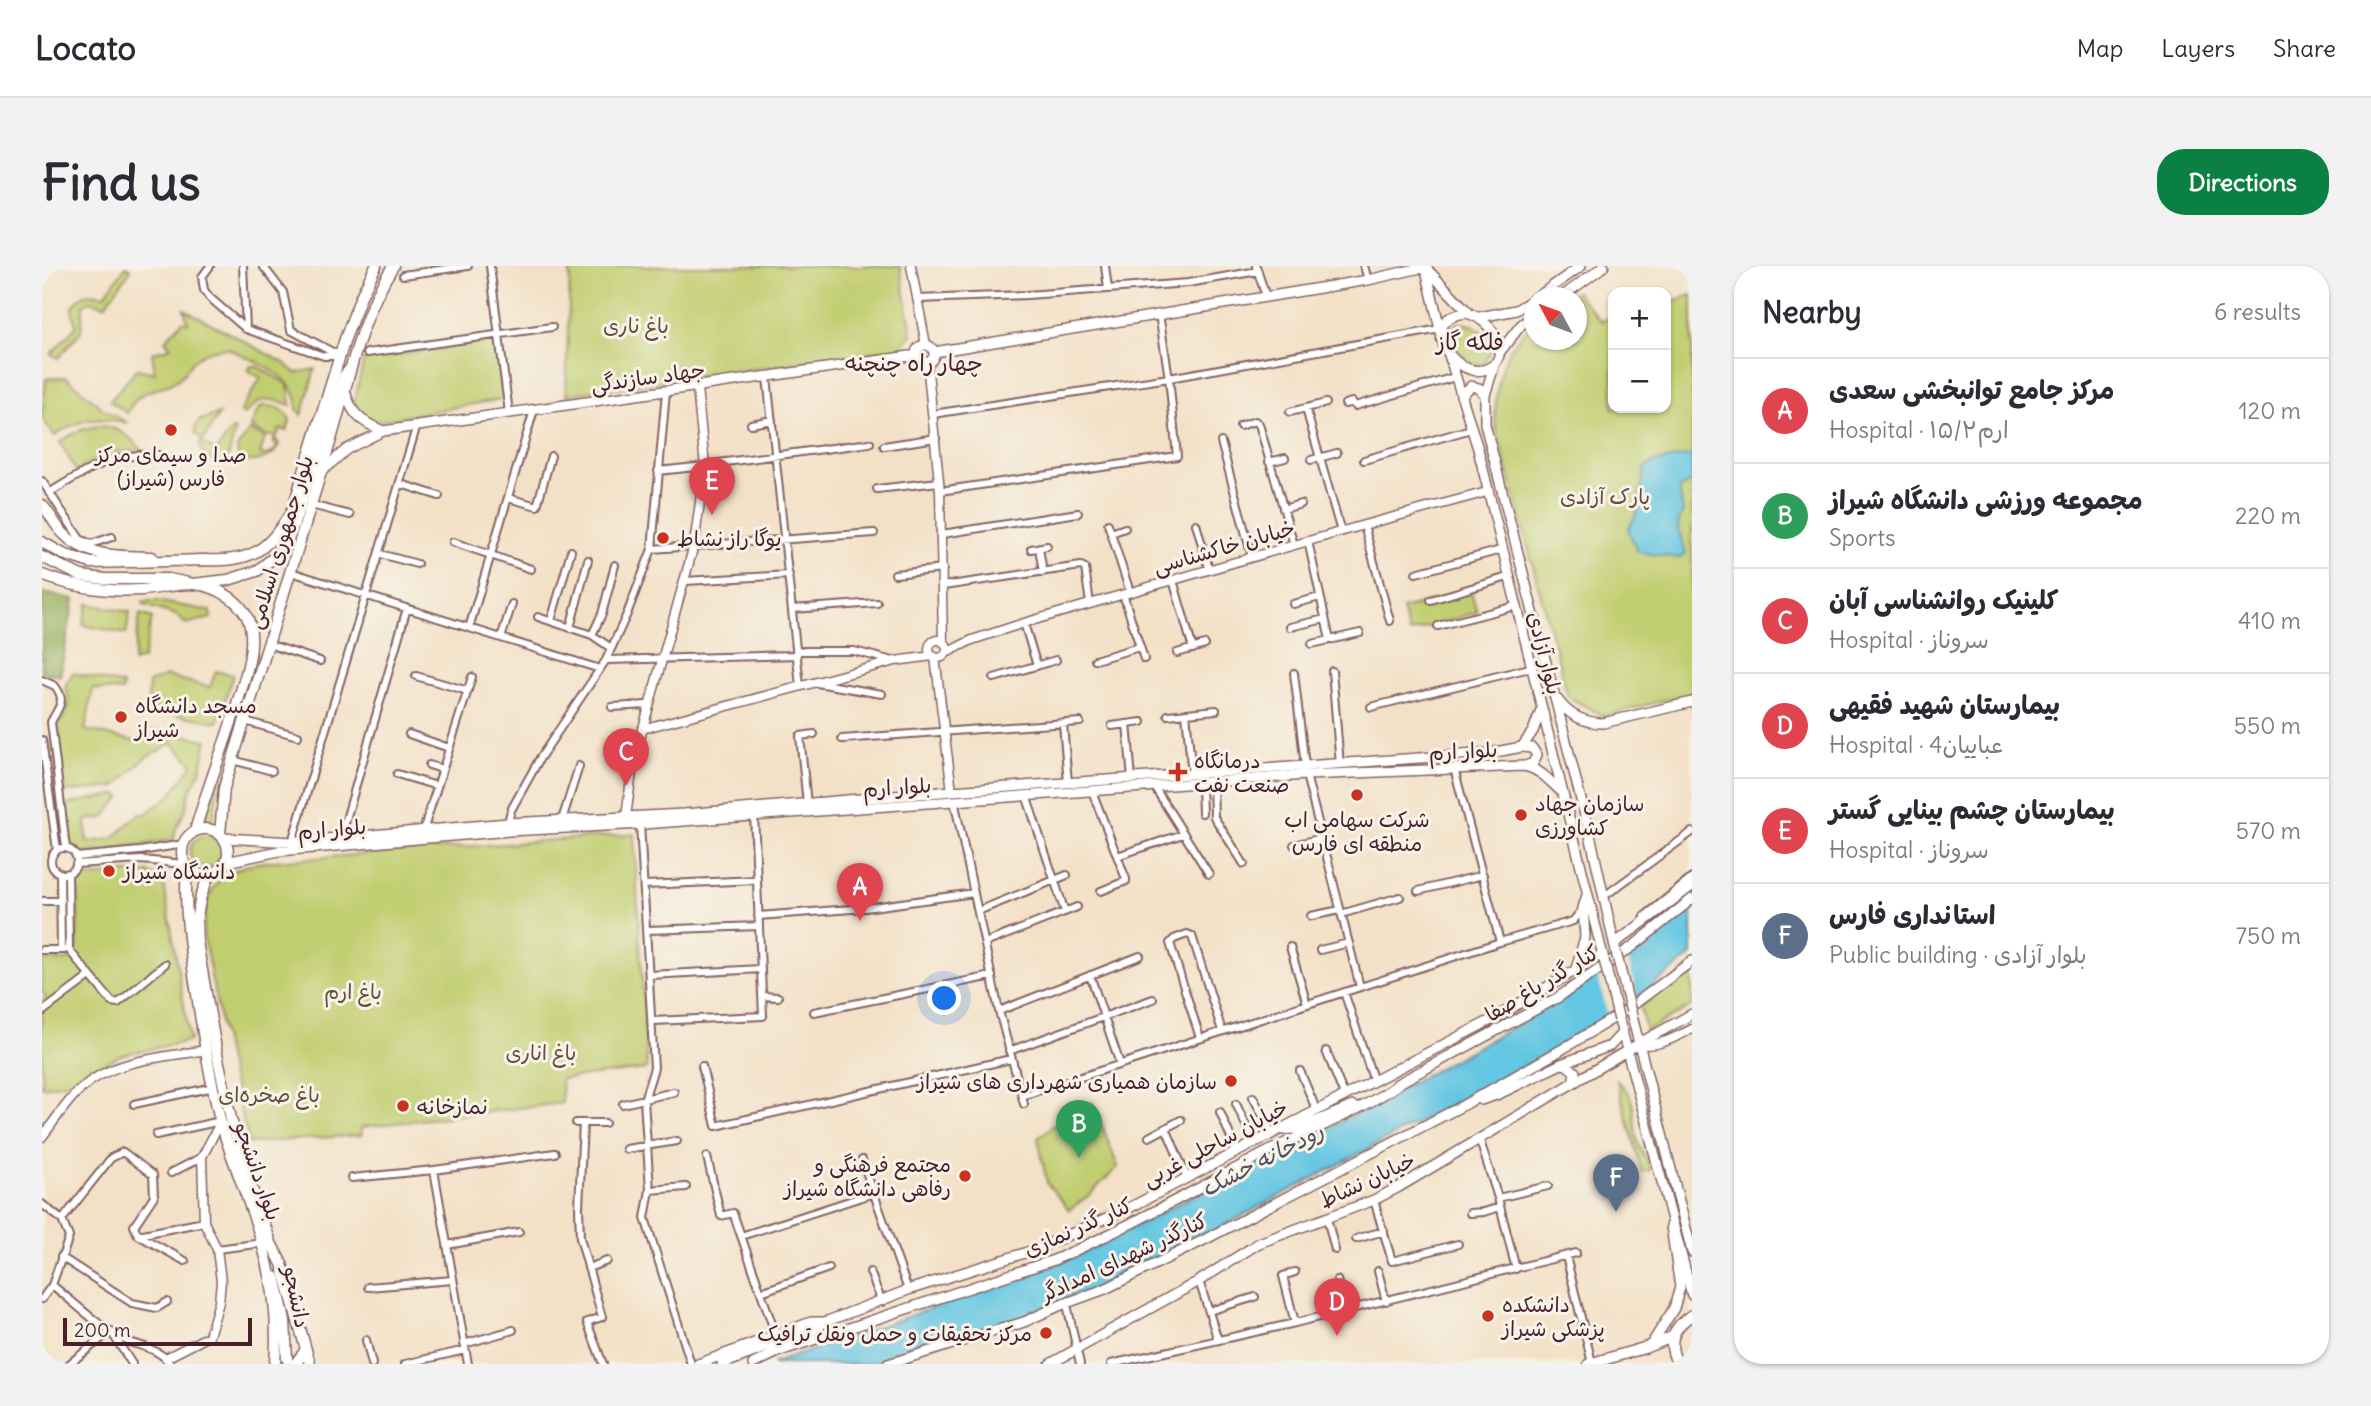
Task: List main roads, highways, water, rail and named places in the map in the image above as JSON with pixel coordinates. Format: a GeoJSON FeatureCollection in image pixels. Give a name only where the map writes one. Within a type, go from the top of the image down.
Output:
{"type":"FeatureCollection","features":[{"type":"Feature","properties":{"kind":"main road","name":"بلوار جمهوری اسلامی"},"geometry":{"type":"LineString","coordinates":[[206,560],[234,559],[263,550],[277,536],[292,511],[360,296],[376,266]]}},
{"type":"Feature","properties":{"kind":"main road","name":"بلوار جمهوری اسلامی"},"geometry":{"type":"LineString","coordinates":[[222,836],[222,800],[345,391],[357,341],[393,266]]}},
{"type":"Feature","properties":{"kind":"main road"},"geometry":{"type":"LineString","coordinates":[[934,352],[1368,280],[1424,266]]}},
{"type":"Feature","properties":{"kind":"main road"},"geometry":{"type":"LineString","coordinates":[[1424,266],[1449,355],[1465,367],[1480,370],[1495,363],[1499,353],[1524,323]]}},
{"type":"Feature","properties":{"kind":"main road"},"geometry":{"type":"LineString","coordinates":[[1424,266],[1495,334],[1499,353]]}},
{"type":"Feature","properties":{"kind":"main road"},"geometry":{"type":"LineString","coordinates":[[1551,287],[1581,266]]}},
{"type":"Feature","properties":{"kind":"main road"},"geometry":{"type":"LineString","coordinates":[[1575,287],[1604,266]]}},
{"type":"Feature","properties":{"kind":"main road"},"geometry":{"type":"LineString","coordinates":[[1404,272],[1415,274],[1431,289]]}},
{"type":"Feature","properties":{"kind":"main road"},"geometry":{"type":"LineString","coordinates":[[1440,329],[1449,317],[1456,314],[1475,315],[1516,310],[1524,305]]}},
{"type":"Feature","properties":{"kind":"main road"},"geometry":{"type":"LineString","coordinates":[[1516,310],[1513,320],[1521,325]]}},
{"type":"Feature","properties":{"kind":"main road"},"geometry":{"type":"LineString","coordinates":[[926,345],[934,352],[932,360],[927,362],[919,360],[917,355],[919,348],[926,345]]}},
{"type":"Feature","properties":{"kind":"main road","name":"جهاد سازندگی"},"geometry":{"type":"LineString","coordinates":[[321,472],[347,449],[383,431],[917,355]]}},
{"type":"Feature","properties":{"kind":"main road","name":"بلوار آزادی"},"geometry":{"type":"LineString","coordinates":[[1449,355],[1471,429],[1623,1032]]}},
{"type":"Feature","properties":{"kind":"main road","name":"بلوار آزادی"},"geometry":{"type":"LineString","coordinates":[[1495,363],[1485,395],[1485,424],[1591,839],[1638,1044]]}},
{"type":"Feature","properties":{"kind":"main road"},"geometry":{"type":"LineString","coordinates":[[42,575],[89,588],[140,590],[243,577],[268,563],[279,553],[290,535],[344,376],[350,369]]}},
{"type":"Feature","properties":{"kind":"main road"},"geometry":{"type":"LineString","coordinates":[[1461,396],[1471,386],[1479,388],[1485,395]]}},
{"type":"Feature","properties":{"kind":"main road"},"geometry":{"type":"LineString","coordinates":[[345,391],[354,413],[369,425],[383,431]]}},
{"type":"Feature","properties":{"kind":"main road"},"geometry":{"type":"LineString","coordinates":[[44,506],[65,536],[95,554],[206,560]]}},
{"type":"Feature","properties":{"kind":"main road"},"geometry":{"type":"LineString","coordinates":[[42,542],[64,554],[91,563],[206,560]]}},
{"type":"Feature","properties":{"kind":"main road"},"geometry":{"type":"LineString","coordinates":[[42,557],[81,576],[105,579],[169,579],[206,586],[229,596],[243,608],[251,629],[250,657],[195,831],[184,844],[182,854],[186,865],[197,874],[209,875],[222,868],[229,850],[222,836],[208,829],[195,831]]}},
{"type":"Feature","properties":{"kind":"main road"},"geometry":{"type":"LineString","coordinates":[[1553,692],[1563,708],[1589,723],[1603,723],[1692,702]]}},
{"type":"Feature","properties":{"kind":"main road","name":"بلوار ارم"},"geometry":{"type":"LineString","coordinates":[[226,862],[262,853],[456,835],[640,824],[1069,783],[1097,787],[1155,788],[1213,783],[1340,765],[1490,753],[1522,747],[1533,731],[1541,710]]}},
{"type":"Feature","properties":{"kind":"main road"},"geometry":{"type":"LineString","coordinates":[[1522,747],[1532,748],[1537,755],[1533,763],[1524,766]]}},
{"type":"Feature","properties":{"kind":"main road","name":"بلوار ارم"},"geometry":{"type":"LineString","coordinates":[[222,836],[292,842],[508,823],[754,812],[807,804],[953,796],[1027,795],[1097,787],[1132,779],[1306,771],[1524,766],[1541,772],[1563,793]]}},
{"type":"Feature","properties":{"kind":"main road"},"geometry":{"type":"LineString","coordinates":[[1575,843],[1591,839]]}},
{"type":"Feature","properties":{"kind":"main road","name":"بلوار دانشجو"},"geometry":{"type":"LineString","coordinates":[[186,865],[188,936],[206,1050],[221,1121],[267,1243],[282,1265],[310,1364]]}},
{"type":"Feature","properties":{"kind":"main road","name":"بلوار دانشجو"},"geometry":{"type":"LineString","coordinates":[[209,875],[196,921],[197,942],[230,1119],[267,1243],[276,1322],[284,1361]]}},
{"type":"Feature","properties":{"kind":"main road"},"geometry":{"type":"LineString","coordinates":[[1615,948],[1692,886]]}},
{"type":"Feature","properties":{"kind":"main road"},"geometry":{"type":"LineString","coordinates":[[1576,969],[1585,937],[1583,908],[1587,894]]}},
{"type":"Feature","properties":{"kind":"main road","name":"کنار گذر باغ صفا"},"geometry":{"type":"LineString","coordinates":[[1400,1083],[1566,992],[1632,947],[1692,899]]}},
{"type":"Feature","properties":{"kind":"main road","name":"خیابان ساحلی غربی"},"geometry":{"type":"LineString","coordinates":[[722,1364],[814,1330],[825,1322],[908,1290],[1052,1243],[1274,1133],[1344,1094],[1493,1019],[1576,969],[1603,957]]}},
{"type":"Feature","properties":{"kind":"main road","name":"کنارگذر شهدای امدادگر"},"geometry":{"type":"LineString","coordinates":[[888,1364],[1024,1322],[1105,1289],[1464,1105],[1593,1031],[1692,961]]}},
{"type":"Feature","properties":{"kind":"main road","name":"خیابان نشاط"},"geometry":{"type":"LineString","coordinates":[[1050,1364],[1199,1281],[1259,1243],[1374,1200],[1480,1141],[1692,1014]]}},
{"type":"Feature","properties":{"kind":"main road"},"geometry":{"type":"LineString","coordinates":[[1464,1105],[1499,1094],[1561,1064],[1610,1046],[1623,1032]]}},
{"type":"Feature","properties":{"kind":"main road"},"geometry":{"type":"LineString","coordinates":[[1623,1032],[1692,1250]]}},
{"type":"Feature","properties":{"kind":"main road"},"geometry":{"type":"LineString","coordinates":[[1638,1044],[1665,1170],[1671,1234],[1680,1287],[1674,1308],[1651,1345]]}},
{"type":"Feature","properties":{"kind":"main road"},"geometry":{"type":"LineString","coordinates":[[1561,1064],[1567,1065],[1575,1072],[1573,1083]]}},
{"type":"Feature","properties":{"kind":"main road"},"geometry":{"type":"LineString","coordinates":[[1274,1133],[1300,1128],[1329,1117],[1400,1083]]}},
{"type":"Feature","properties":{"kind":"main road","name":"کنار گذر نمازی"},"geometry":{"type":"LineString","coordinates":[[753,1364],[780,1351],[1054,1260],[1097,1241],[1284,1144],[1331,1124],[1379,1099],[1400,1083]]}},
{"type":"Feature","properties":{"kind":"main road"},"geometry":{"type":"LineString","coordinates":[[1670,1206],[1692,1295]]}},
{"type":"Feature","properties":{"kind":"main road","name":"دانشجو"},"geometry":{"type":"LineString","coordinates":[[267,1243],[290,1319],[284,1361]]}},
{"type":"Feature","properties":{"kind":"main road"},"geometry":{"type":"LineString","coordinates":[[1677,1364],[1671,1349],[1672,1337],[1682,1321],[1692,1315]]}},
{"type":"Feature","properties":{"kind":"main road","name":"خیابان ساحلی غربی"},"geometry":{"type":"LineString","coordinates":[[698,1364],[811,1322],[825,1322]]}},
{"type":"Feature","properties":{"kind":"main road"},"geometry":{"type":"LineString","coordinates":[[1590,1364],[1672,1337]]}},
{"type":"Feature","properties":{"kind":"main road"},"geometry":{"type":"LineString","coordinates":[[284,1361],[305,1351]]}},
{"type":"Feature","properties":{"kind":"main road"},"geometry":{"type":"LineString","coordinates":[[737,1364],[755,1352]]}},
{"type":"Feature","properties":{"kind":"water"},"geometry":{"type":"Polygon","coordinates":[[[1692,455],[1692,481],[1679,489],[1683,512],[1678,529],[1686,553],[1679,558],[1638,552],[1628,530],[1637,512],[1645,468],[1655,462],[1692,455]]]}},
{"type":"Feature","properties":{"kind":"water"},"geometry":{"type":"Polygon","coordinates":[[[1692,904],[1692,955],[1646,991],[1556,1049],[1195,1241],[1184,1243],[1095,1289],[1070,1297],[1027,1317],[938,1344],[865,1364],[772,1364],[1052,1266],[1098,1246],[1237,1172],[1330,1128],[1555,1004],[1632,951],[1692,904]]]}},
{"type":"Feature","properties":{"kind":"place","name":"صدا و سیمای مرکز فارس (شیراز)"},"geometry":{"type":"Point","coordinates":[171,430]}},
{"type":"Feature","properties":{"kind":"place","name":"بیمارستان چشم بینایی گستر"},"geometry":{"type":"Point","coordinates":[712,515]}},
{"type":"Feature","properties":{"kind":"place","name":"یوگا راز نشاط"},"geometry":{"type":"Point","coordinates":[663,538]}},
{"type":"Feature","properties":{"kind":"place","name":"مسجد دانشگاه شیراز"},"geometry":{"type":"Point","coordinates":[121,717]}},
{"type":"Feature","properties":{"kind":"place","name":"درمانگاه صنعت نفت"},"geometry":{"type":"Point","coordinates":[1178,772]}},
{"type":"Feature","properties":{"kind":"place","name":"کلینیک روانشناسی آبان"},"geometry":{"type":"Point","coordinates":[626,786]}},
{"type":"Feature","properties":{"kind":"place","name":"شرکت سهامی اب منطقه ای فارس"},"geometry":{"type":"Point","coordinates":[1357,795]}},
{"type":"Feature","properties":{"kind":"place","name":"سازمان جهاد کشاورزی"},"geometry":{"type":"Point","coordinates":[1521,815]}},
{"type":"Feature","properties":{"kind":"place","name":"دانشگاه شیراز"},"geometry":{"type":"Point","coordinates":[109,871]}},
{"type":"Feature","properties":{"kind":"place","name":"مرکز جامع توانبخشی سعدی"},"geometry":{"type":"Point","coordinates":[860,921]}},
{"type":"Feature","properties":{"kind":"place","name":"سازمان همیاری شهرداری های شیراز"},"geometry":{"type":"Point","coordinates":[1231,1081]}},
{"type":"Feature","properties":{"kind":"place","name":"نمازخانه"},"geometry":{"type":"Point","coordinates":[403,1106]}},
{"type":"Feature","properties":{"kind":"place","name":"مجموعه ورزشی دانشگاه شیراز"},"geometry":{"type":"Point","coordinates":[1079,1158]}},
{"type":"Feature","properties":{"kind":"place","name":"مجتمع فرهنگی و رفاهی دانشگاه شیراز"},"geometry":{"type":"Point","coordinates":[965,1176]}},
{"type":"Feature","properties":{"kind":"place","name":"استانداری فارس"},"geometry":{"type":"Point","coordinates":[1616,1212]}},
{"type":"Feature","properties":{"kind":"place","name":"دانشکده پزشکی شیراز"},"geometry":{"type":"Point","coordinates":[1488,1316]}},
{"type":"Feature","properties":{"kind":"place","name":"مرکز تحقیقات و حمل ونقل ترافیک"},"geometry":{"type":"Point","coordinates":[1046,1333]}},
{"type":"Feature","properties":{"kind":"place","name":"بیمارستان شهید فقیهی"},"geometry":{"type":"Point","coordinates":[1337,1336]}},
{"type":"Feature","properties":{"kind":"district","name":"فلکه گاز"},"geometry":{"type":"Point","coordinates":[1470,341]}},
{"type":"Feature","properties":{"kind":"district","name":"چهار راه چنچنه"},"geometry":{"type":"Point","coordinates":[914,362]}},
{"type":"Feature","properties":{"kind":"park label","name":"باغ ناری"},"geometry":{"type":"Point","coordinates":[636,325]}},
{"type":"Feature","properties":{"kind":"park label","name":"پارک آزادی"},"geometry":{"type":"Point","coordinates":[1605,496]}},
{"type":"Feature","properties":{"kind":"park label","name":"باغ ارم"},"geometry":{"type":"Point","coordinates":[353,991]}},
{"type":"Feature","properties":{"kind":"park label","name":"باغ اناری"},"geometry":{"type":"Point","coordinates":[541,1052]}},
{"type":"Feature","properties":{"kind":"park label","name":"باغ صخره‌ای"},"geometry":{"type":"Point","coordinates":[269,1094]}},
{"type":"Feature","properties":{"kind":"water label","name":"رودخانه خشک"},"geometry":{"type":"Point","coordinates":[1262,1159]}}]}
